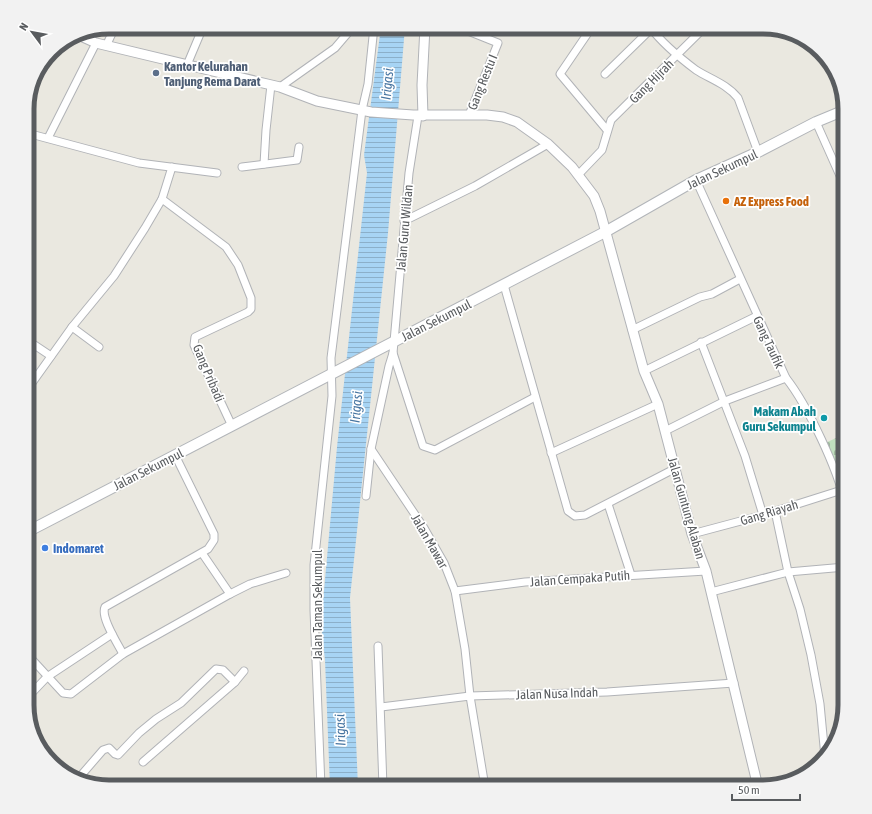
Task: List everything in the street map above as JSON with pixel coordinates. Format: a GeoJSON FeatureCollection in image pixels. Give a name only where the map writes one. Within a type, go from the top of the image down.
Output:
{"type":"FeatureCollection","features":[{"type":"Feature","properties":{"kind":"main road","name":"Jalan Sekumpul"},"geometry":{"type":"LineString","coordinates":[[34,528],[381,350],[605,232],[696,180],[838,113]]}},
{"type":"Feature","properties":{"kind":"street"},"geometry":{"type":"LineString","coordinates":[[106,44],[111,34]]}},
{"type":"Feature","properties":{"kind":"street"},"geometry":{"type":"LineString","coordinates":[[187,65],[199,34]]}},
{"type":"Feature","properties":{"kind":"street"},"geometry":{"type":"LineString","coordinates":[[264,164],[266,130],[276,86],[335,48],[347,34]]}},
{"type":"Feature","properties":{"kind":"street","name":"Jalan Taman Sekumpul"},"geometry":{"type":"LineString","coordinates":[[321,780],[314,610],[314,565],[332,396],[330,375],[331,358],[362,110],[368,84],[373,34]]}},
{"type":"Feature","properties":{"kind":"street"},"geometry":{"type":"LineString","coordinates":[[418,116],[422,85],[424,34]]}},
{"type":"Feature","properties":{"kind":"street","name":"Gang Restu I"},"geometry":{"type":"LineString","coordinates":[[469,115],[498,43],[476,34]]}},
{"type":"Feature","properties":{"kind":"street"},"geometry":{"type":"LineString","coordinates":[[587,34],[560,74],[607,130]]}},
{"type":"Feature","properties":{"kind":"street"},"geometry":{"type":"LineString","coordinates":[[605,74],[644,34]]}},
{"type":"Feature","properties":{"kind":"street"},"geometry":{"type":"LineString","coordinates":[[656,34],[677,55],[698,34]]}},
{"type":"Feature","properties":{"kind":"street","name":"Jalan Guntung Alaban"},"geometry":{"type":"LineString","coordinates":[[85,38],[96,43],[106,44],[276,86],[317,101],[371,112],[418,116],[469,115],[503,117],[517,122],[548,144],[572,167],[594,196],[600,211],[644,371],[658,404],[676,468],[692,534],[706,571],[756,780]]}},
{"type":"Feature","properties":{"kind":"street"},"geometry":{"type":"LineString","coordinates":[[48,138],[96,43]]}},
{"type":"Feature","properties":{"kind":"street","name":"Gang Hijrah"},"geometry":{"type":"LineString","coordinates":[[578,174],[602,150],[611,120],[677,55],[697,70],[727,86],[734,93],[738,98],[758,152]]}},
{"type":"Feature","properties":{"kind":"street","name":"Jalan Guru Wildan"},"geometry":{"type":"LineString","coordinates":[[393,354],[409,173],[418,116]]}},
{"type":"Feature","properties":{"kind":"street"},"geometry":{"type":"LineString","coordinates":[[816,122],[838,171]]}},
{"type":"Feature","properties":{"kind":"street"},"geometry":{"type":"LineString","coordinates":[[34,135],[139,163],[217,173]]}},
{"type":"Feature","properties":{"kind":"street"},"geometry":{"type":"LineString","coordinates":[[404,221],[475,186],[548,144]]}},
{"type":"Feature","properties":{"kind":"street"},"geometry":{"type":"LineString","coordinates":[[242,166],[297,160],[299,147]]}},
{"type":"Feature","properties":{"kind":"street"},"geometry":{"type":"LineString","coordinates":[[34,380],[72,327],[114,276],[162,199],[172,167]]}},
{"type":"Feature","properties":{"kind":"street","name":"Gang Taufik"},"geometry":{"type":"LineString","coordinates":[[696,180],[786,378],[798,392],[838,477]]}},
{"type":"Feature","properties":{"kind":"street","name":"Gang Pribadi"},"geometry":{"type":"LineString","coordinates":[[162,199],[226,247],[238,265],[251,298],[251,309],[248,312],[195,337],[194,340],[194,345],[232,426]]}},
{"type":"Feature","properties":{"kind":"street"},"geometry":{"type":"LineString","coordinates":[[632,330],[700,297],[712,294],[740,279]]}},
{"type":"Feature","properties":{"kind":"street"},"geometry":{"type":"LineString","coordinates":[[504,285],[568,510],[576,516],[585,515],[676,468]]}},
{"type":"Feature","properties":{"kind":"street"},"geometry":{"type":"LineString","coordinates":[[644,371],[757,316]]}},
{"type":"Feature","properties":{"kind":"street"},"geometry":{"type":"LineString","coordinates":[[72,327],[99,347]]}},
{"type":"Feature","properties":{"kind":"street"},"geometry":{"type":"LineString","coordinates":[[701,342],[745,456],[763,515]]}},
{"type":"Feature","properties":{"kind":"street"},"geometry":{"type":"LineString","coordinates":[[34,345],[51,356]]}},
{"type":"Feature","properties":{"kind":"street"},"geometry":{"type":"LineString","coordinates":[[393,354],[423,446],[435,450],[535,397]]}},
{"type":"Feature","properties":{"kind":"street"},"geometry":{"type":"LineString","coordinates":[[366,496],[372,449],[389,366],[393,354]]}},
{"type":"Feature","properties":{"kind":"street"},"geometry":{"type":"LineString","coordinates":[[665,431],[725,401],[786,378]]}},
{"type":"Feature","properties":{"kind":"street"},"geometry":{"type":"LineString","coordinates":[[551,453],[658,404]]}},
{"type":"Feature","properties":{"kind":"street","name":"Jalan Mawar"},"geometry":{"type":"LineString","coordinates":[[372,449],[440,556],[455,591],[484,780]]}},
{"type":"Feature","properties":{"kind":"street"},"geometry":{"type":"LineString","coordinates":[[123,654],[112,634],[104,613],[105,607],[212,546],[214,534],[176,455]]}},
{"type":"Feature","properties":{"kind":"street","name":"Gang Riayah"},"geometry":{"type":"LineString","coordinates":[[692,534],[763,515],[838,492]]}},
{"type":"Feature","properties":{"kind":"street"},"geometry":{"type":"LineString","coordinates":[[608,504],[631,575]]}},
{"type":"Feature","properties":{"kind":"street"},"geometry":{"type":"LineString","coordinates":[[775,511],[788,572],[800,609],[811,655],[820,704],[824,748]]}},
{"type":"Feature","properties":{"kind":"street"},"geometry":{"type":"LineString","coordinates":[[202,553],[230,594]]}},
{"type":"Feature","properties":{"kind":"street"},"geometry":{"type":"LineString","coordinates":[[711,592],[788,572],[838,568]]}},
{"type":"Feature","properties":{"kind":"street","name":"Jalan Cempaka Putih"},"geometry":{"type":"LineString","coordinates":[[455,591],[525,582],[706,571]]}},
{"type":"Feature","properties":{"kind":"street"},"geometry":{"type":"LineString","coordinates":[[34,662],[63,693],[71,694],[123,654],[250,584],[286,573]]}},
{"type":"Feature","properties":{"kind":"street"},"geometry":{"type":"LineString","coordinates":[[34,691],[47,677],[112,634]]}},
{"type":"Feature","properties":{"kind":"street"},"geometry":{"type":"LineString","coordinates":[[378,646],[383,780]]}},
{"type":"Feature","properties":{"kind":"street"},"geometry":{"type":"LineString","coordinates":[[81,774],[103,750],[109,748],[118,755],[139,733],[156,719],[181,703],[216,670],[223,670],[235,682]]}},
{"type":"Feature","properties":{"kind":"street"},"geometry":{"type":"LineString","coordinates":[[143,762],[235,682],[244,671]]}},
{"type":"Feature","properties":{"kind":"street","name":"Jalan Nusa Indah"},"geometry":{"type":"LineString","coordinates":[[381,707],[470,696],[607,692],[734,683]]}},
{"type":"Feature","properties":{"kind":"green space"},"geometry":{"type":"Polygon","coordinates":[[[838,437],[838,469],[825,443],[838,437]]]}},
{"type":"Feature","properties":{"kind":"water","name":"Irigasi"},"geometry":{"type":"Polygon","coordinates":[[[380,34],[404,34],[388,233],[350,598],[358,780],[330,780],[325,660],[321,624],[337,447],[367,173],[364,155],[380,34]]]}},
{"type":"Feature","properties":{"kind":"place","name":"Kantor Kelurahan Tanjung Rema Darat"},"geometry":{"type":"Point","coordinates":[156,73]}},
{"type":"Feature","properties":{"kind":"place","name":"AZ Express Food"},"geometry":{"type":"Point","coordinates":[726,201]}},
{"type":"Feature","properties":{"kind":"place","name":"Makam Abah Guru Sekumpul"},"geometry":{"type":"Point","coordinates":[824,418]}},
{"type":"Feature","properties":{"kind":"place","name":"Indomaret"},"geometry":{"type":"Point","coordinates":[45,548]}}]}
